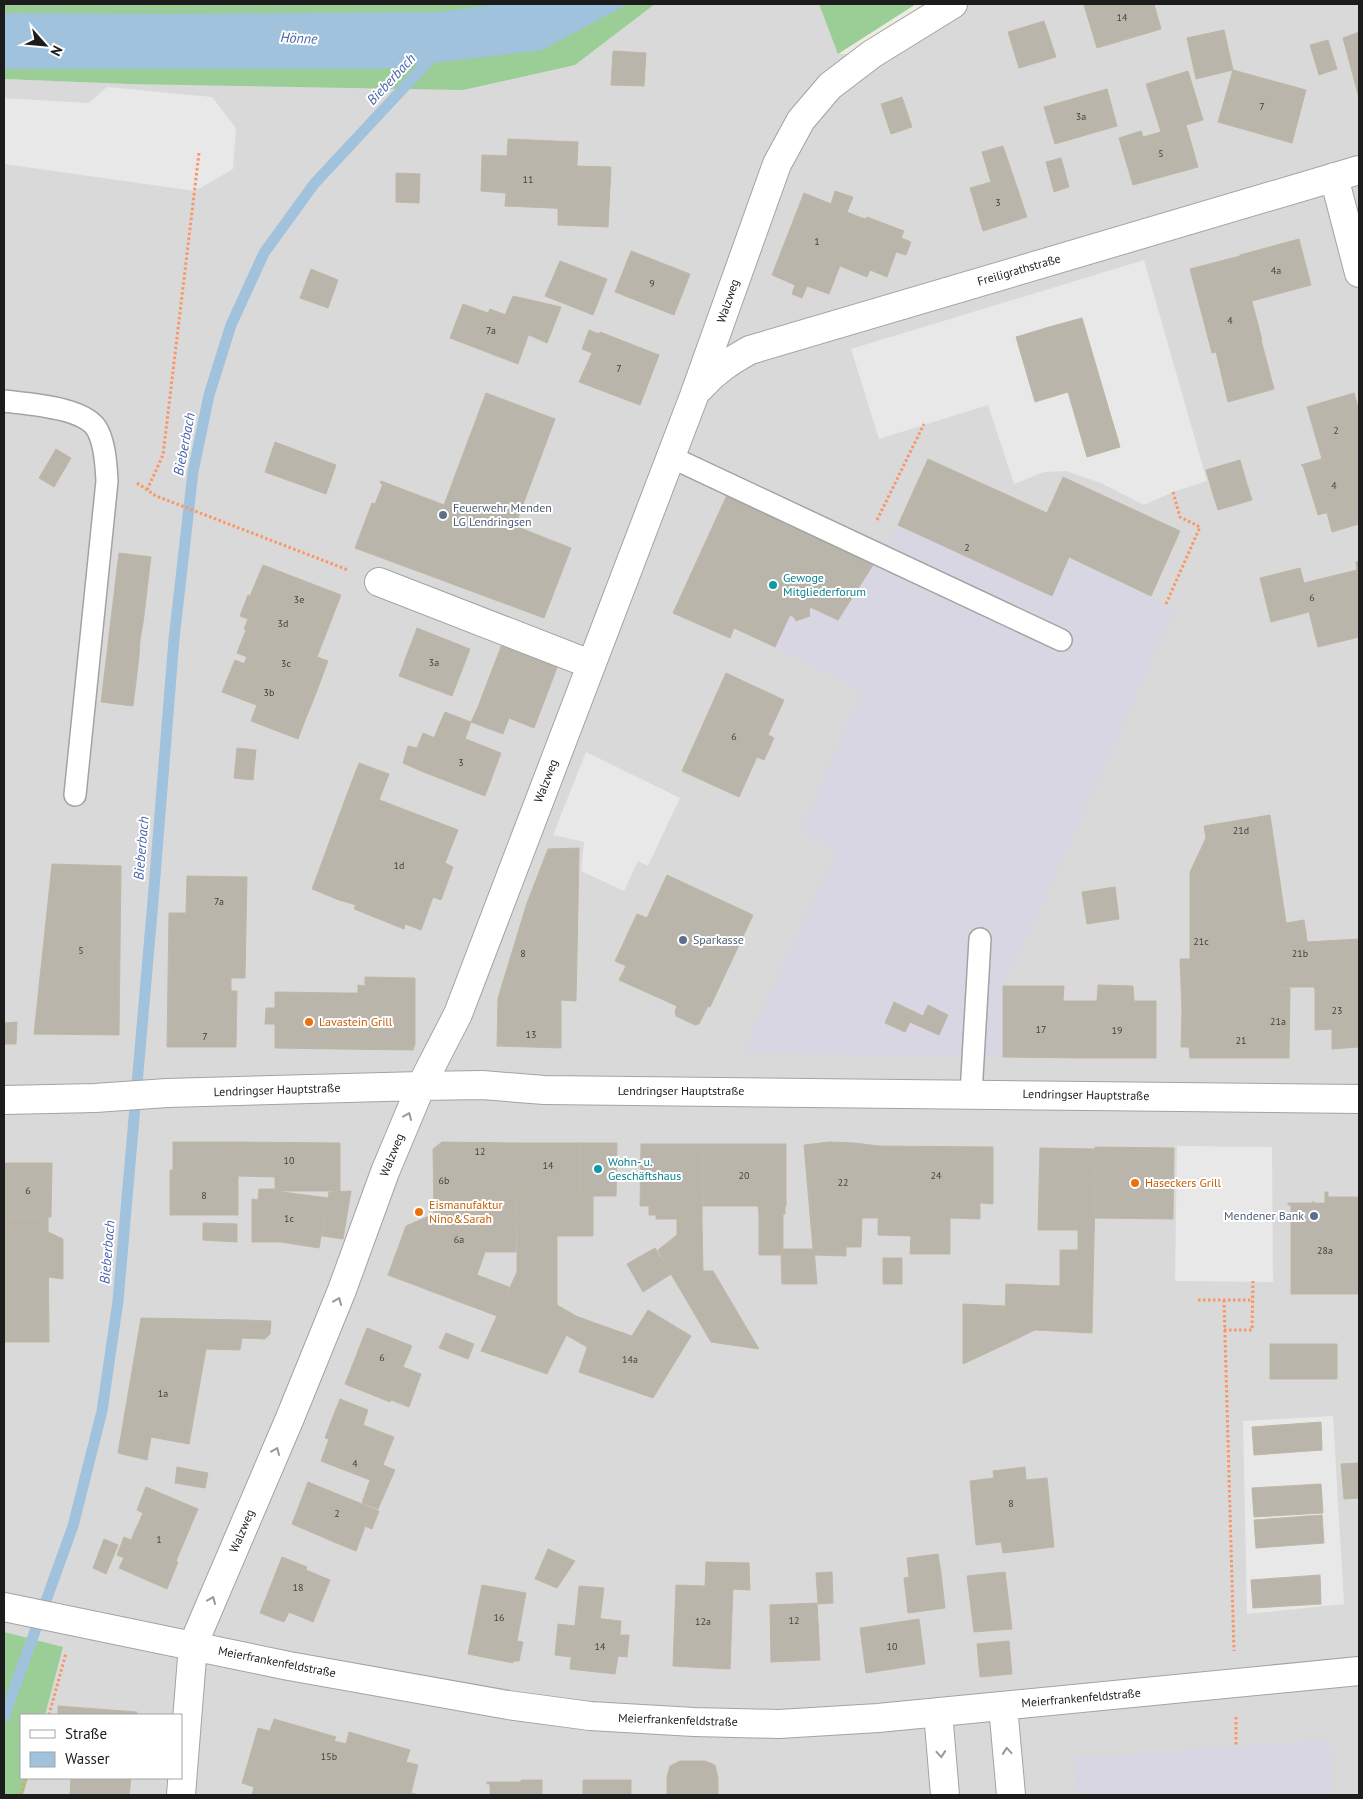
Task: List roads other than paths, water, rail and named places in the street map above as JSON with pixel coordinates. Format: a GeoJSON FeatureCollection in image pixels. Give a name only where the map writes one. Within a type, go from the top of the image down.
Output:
{"type":"FeatureCollection","features":[{"type":"Feature","properties":{"kind":"street","name":"Walzweg"},"geometry":{"type":"LineString","coordinates":[[181,1795],[193,1645],[290,1418],[342,1290],[385,1172],[421,1086],[458,1014],[590,664],[694,396],[777,164],[801,120],[830,86],[872,54],[953,4]]}},
{"type":"Feature","properties":{"kind":"street","name":"Freiligrathstraße"},"geometry":{"type":"LineString","coordinates":[[694,396],[710,376],[721,367],[750,350],[1347,174]]}},
{"type":"Feature","properties":{"kind":"street"},"geometry":{"type":"LineString","coordinates":[[1347,174],[1359,273]]}},
{"type":"Feature","properties":{"kind":"street"},"geometry":{"type":"LineString","coordinates":[[379,582],[590,664]]}},
{"type":"Feature","properties":{"kind":"street","name":"Lendringser Hauptstraße"},"geometry":{"type":"LineString","coordinates":[[4,1100],[95,1098],[167,1093],[482,1085],[544,1090],[1359,1098]]}},
{"type":"Feature","properties":{"kind":"street","name":"Meierfrankenfeldstraße"},"geometry":{"type":"LineString","coordinates":[[7,1608],[289,1666],[508,1705],[590,1716],[694,1722],[779,1724],[878,1718],[1359,1671]]}},
{"type":"Feature","properties":{"kind":"street"},"geometry":{"type":"LineString","coordinates":[[1003,1706],[1011,1795]]}},
{"type":"Feature","properties":{"kind":"street"},"geometry":{"type":"LineString","coordinates":[[938,1712],[945,1795]]}},
{"type":"Feature","properties":{"kind":"lane"},"geometry":{"type":"LineString","coordinates":[[4,401],[54,407],[81,415],[97,429],[105,455],[107,481],[74,795]]}},
{"type":"Feature","properties":{"kind":"lane"},"geometry":{"type":"LineString","coordinates":[[670,457],[1061,640]]}},
{"type":"Feature","properties":{"kind":"lane"},"geometry":{"type":"LineString","coordinates":[[972,1094],[980,939]]}},
{"type":"Feature","properties":{"kind":"water","name":"Hönne"},"geometry":{"type":"Polygon","coordinates":[[[499,4],[628,4],[542,50],[383,69],[4,69],[4,13],[440,12],[499,4]]]}},
{"type":"Feature","properties":{"kind":"waterway","name":"Bieberbach"},"geometry":{"type":"LineString","coordinates":[[4,1717],[73,1526],[102,1411],[118,1301],[174,639],[193,472],[209,395],[231,325],[264,253],[314,184],[436,53]]}},
{"type":"Feature","properties":{"kind":"place","name":"Feuerwehr Menden LG Lendringsen"},"geometry":{"type":"Point","coordinates":[443,515]}},
{"type":"Feature","properties":{"kind":"place","name":"Gewoge Mitgliederforum"},"geometry":{"type":"Point","coordinates":[773,585]}},
{"type":"Feature","properties":{"kind":"place","name":"Sparkasse"},"geometry":{"type":"Point","coordinates":[683,940]}},
{"type":"Feature","properties":{"kind":"place","name":"Lavastein Grill"},"geometry":{"type":"Point","coordinates":[309,1022]}},
{"type":"Feature","properties":{"kind":"place","name":"Wohn- u. Geschäftshaus"},"geometry":{"type":"Point","coordinates":[598,1169]}},
{"type":"Feature","properties":{"kind":"place","name":"Haseckers Grill"},"geometry":{"type":"Point","coordinates":[1135,1183]}},
{"type":"Feature","properties":{"kind":"place","name":"Eismanufaktur Nino&Sarah"},"geometry":{"type":"Point","coordinates":[419,1212]}},
{"type":"Feature","properties":{"kind":"place","name":"Mendener Bank"},"geometry":{"type":"Point","coordinates":[1314,1216]}}]}
